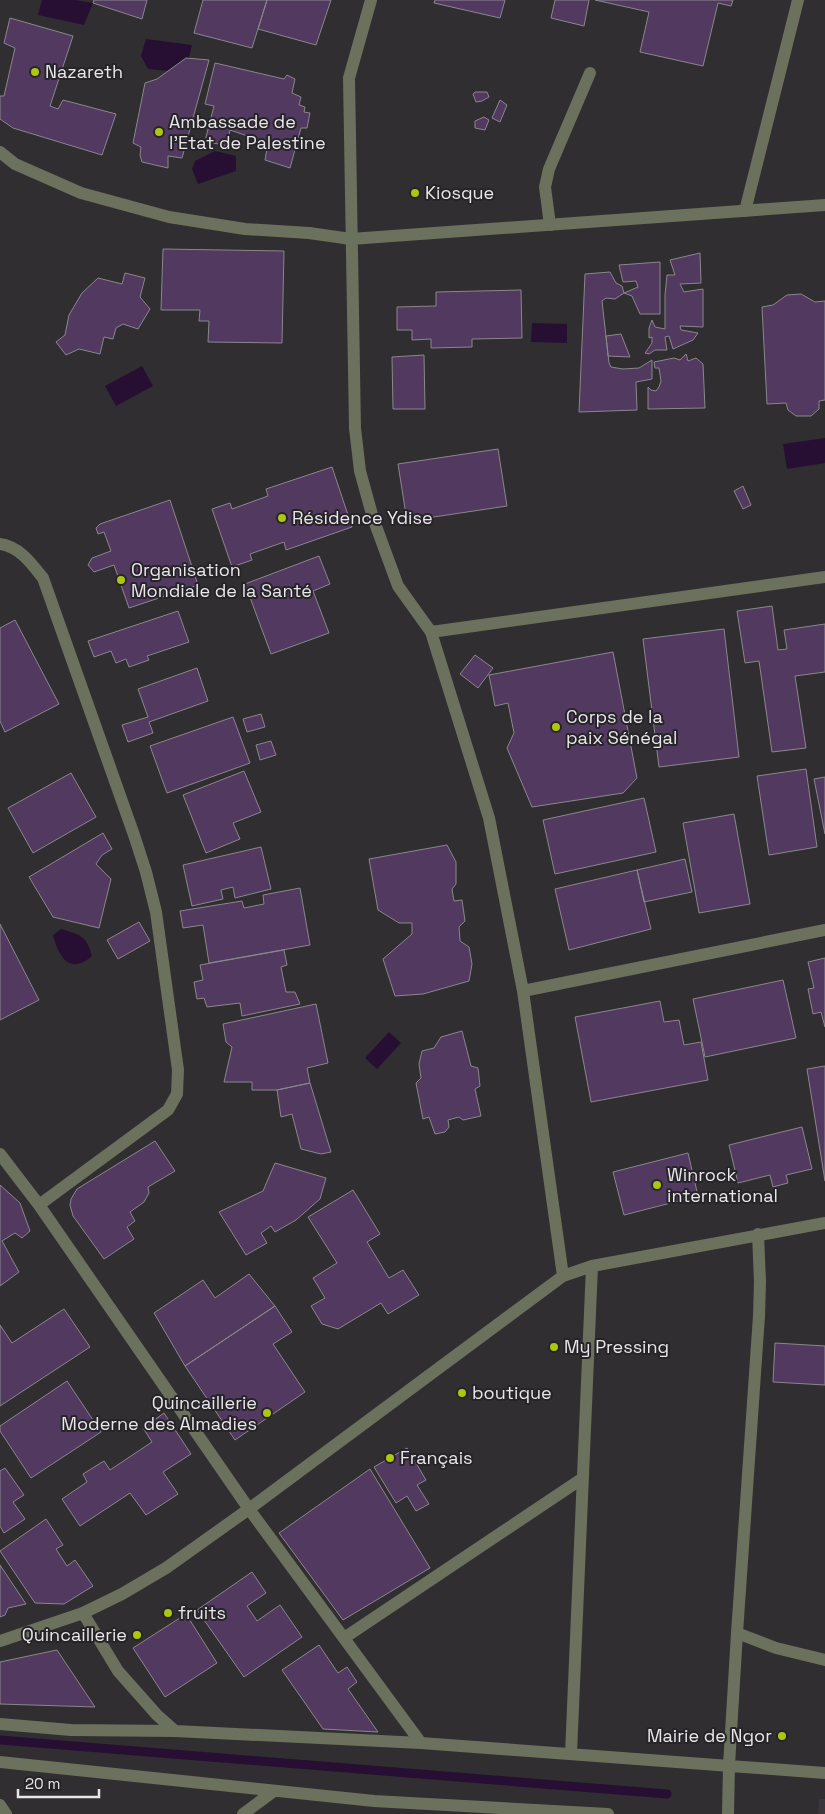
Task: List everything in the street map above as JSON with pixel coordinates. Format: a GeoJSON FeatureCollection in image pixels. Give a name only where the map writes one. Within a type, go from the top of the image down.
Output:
{"type":"FeatureCollection","features":[{"type":"Feature","properties":{"kind":"street"},"geometry":{"type":"LineString","coordinates":[[371,0],[349,78],[355,428],[360,471],[373,518],[398,586],[431,632],[489,818],[523,992],[563,1276]]}},
{"type":"Feature","properties":{"kind":"street"},"geometry":{"type":"LineString","coordinates":[[745,211],[798,0]]}},
{"type":"Feature","properties":{"kind":"street"},"geometry":{"type":"LineString","coordinates":[[550,225],[545,187],[549,169],[590,73]]}},
{"type":"Feature","properties":{"kind":"street"},"geometry":{"type":"LineString","coordinates":[[0,152],[15,164],[81,193],[169,218],[245,229],[309,233],[351,239],[825,206]]}},
{"type":"Feature","properties":{"kind":"street"},"geometry":{"type":"LineString","coordinates":[[0,544],[9,545],[29,559],[43,578],[134,835],[156,912],[178,1070],[177,1094],[168,1110],[39,1205]]}},
{"type":"Feature","properties":{"kind":"street"},"geometry":{"type":"LineString","coordinates":[[431,632],[825,577]]}},
{"type":"Feature","properties":{"kind":"street"},"geometry":{"type":"LineString","coordinates":[[523,992],[825,930]]}},
{"type":"Feature","properties":{"kind":"street"},"geometry":{"type":"LineString","coordinates":[[0,1154],[39,1205],[249,1509],[421,1743]]}},
{"type":"Feature","properties":{"kind":"street"},"geometry":{"type":"LineString","coordinates":[[0,1641],[83,1613],[122,1594],[166,1568],[249,1509],[563,1276],[592,1266],[825,1223]]}},
{"type":"Feature","properties":{"kind":"street"},"geometry":{"type":"LineString","coordinates":[[728,1814],[737,1633],[759,1316],[758,1234]]}},
{"type":"Feature","properties":{"kind":"street"},"geometry":{"type":"LineString","coordinates":[[572,1754],[592,1266]]}},
{"type":"Feature","properties":{"kind":"street"},"geometry":{"type":"LineString","coordinates":[[344,1638],[583,1478]]}},
{"type":"Feature","properties":{"kind":"street"},"geometry":{"type":"LineString","coordinates":[[83,1613],[118,1671],[157,1715],[175,1731]]}},
{"type":"Feature","properties":{"kind":"street"},"geometry":{"type":"LineString","coordinates":[[737,1633],[776,1648],[825,1660]]}},
{"type":"Feature","properties":{"kind":"street"},"geometry":{"type":"LineString","coordinates":[[0,1724],[71,1730],[175,1731],[421,1743],[825,1773]]}},
{"type":"Feature","properties":{"kind":"street"},"geometry":{"type":"LineString","coordinates":[[0,1762],[486,1811],[608,1814]]}},
{"type":"Feature","properties":{"kind":"street"},"geometry":{"type":"LineString","coordinates":[[243,1814],[274,1791]]}},
{"type":"Feature","properties":{"kind":"street"},"geometry":{"type":"LineString","coordinates":[[0,1805],[6,1814]]}},
{"type":"Feature","properties":{"kind":"shaded area"},"geometry":{"type":"Polygon","coordinates":[[[42,0],[75,0],[93,3],[84,25],[38,15],[42,0]]]}},
{"type":"Feature","properties":{"kind":"shaded area"},"geometry":{"type":"Polygon","coordinates":[[[146,39],[192,45],[189,58],[186,58],[168,71],[148,69],[141,56],[146,39]]]}},
{"type":"Feature","properties":{"kind":"shaded area"},"geometry":{"type":"Polygon","coordinates":[[[215,151],[236,156],[236,171],[198,184],[192,169],[195,161],[215,151]]]}},
{"type":"Feature","properties":{"kind":"shaded area"},"geometry":{"type":"Polygon","coordinates":[[[532,323],[567,324],[567,343],[531,342],[532,323]]]}},
{"type":"Feature","properties":{"kind":"shaded area"},"geometry":{"type":"Polygon","coordinates":[[[142,366],[153,386],[116,406],[105,386],[142,366]]]}},
{"type":"Feature","properties":{"kind":"shaded area"},"geometry":{"type":"Polygon","coordinates":[[[825,438],[825,463],[787,469],[783,444],[825,438]]]}},
{"type":"Feature","properties":{"kind":"shaded area"},"geometry":{"type":"Polygon","coordinates":[[[61,929],[82,937],[92,956],[77,964],[66,961],[55,943],[53,935],[61,929]]]}},
{"type":"Feature","properties":{"kind":"shaded area"},"geometry":{"type":"Polygon","coordinates":[[[389,1032],[401,1043],[377,1069],[365,1058],[389,1032]]]}},
{"type":"Feature","properties":{"kind":"shaded area"},"geometry":{"type":"Polygon","coordinates":[[[819,1799],[825,1799],[825,1814],[818,1814],[819,1799]]]}},
{"type":"Feature","properties":{"kind":"building"},"geometry":{"type":"Polygon","coordinates":[[[94,0],[147,0],[142,19],[93,3],[94,0]]]}},
{"type":"Feature","properties":{"kind":"building"},"geometry":{"type":"Polygon","coordinates":[[[203,0],[267,0],[252,48],[194,33],[203,0]]]}},
{"type":"Feature","properties":{"kind":"building"},"geometry":{"type":"Polygon","coordinates":[[[267,0],[331,0],[316,45],[258,29],[267,0]]]}},
{"type":"Feature","properties":{"kind":"building"},"geometry":{"type":"Polygon","coordinates":[[[435,0],[505,0],[500,18],[434,3],[435,0]]]}},
{"type":"Feature","properties":{"kind":"building"},"geometry":{"type":"Polygon","coordinates":[[[555,0],[589,0],[584,26],[551,18],[555,0]]]}},
{"type":"Feature","properties":{"kind":"building"},"geometry":{"type":"Polygon","coordinates":[[[595,0],[733,0],[731,6],[718,3],[703,66],[640,52],[649,12],[595,0]]]}},
{"type":"Feature","properties":{"kind":"building","name":"Nazareth"},"geometry":{"type":"Polygon","coordinates":[[[10,18],[73,36],[50,106],[58,109],[63,100],[116,114],[102,155],[13,128],[0,119],[0,96],[4,96],[15,48],[4,43],[10,18]]]}},
{"type":"Feature","properties":{"kind":"building"},"geometry":{"type":"Polygon","coordinates":[[[186,58],[209,60],[182,158],[168,156],[168,168],[142,162],[140,155],[141,147],[133,143],[145,83],[157,79],[186,58]]]}},
{"type":"Feature","properties":{"kind":"building"},"geometry":{"type":"Polygon","coordinates":[[[215,63],[284,79],[287,75],[295,79],[292,93],[301,97],[299,105],[305,107],[304,112],[310,113],[307,128],[301,128],[290,168],[265,160],[268,143],[230,130],[227,146],[205,141],[214,106],[205,104],[215,63]]]}},
{"type":"Feature","properties":{"kind":"building"},"geometry":{"type":"Polygon","coordinates":[[[475,92],[487,92],[489,97],[476,102],[473,94],[475,92]]]}},
{"type":"Feature","properties":{"kind":"building"},"geometry":{"type":"Polygon","coordinates":[[[500,100],[507,105],[500,122],[492,118],[500,100]]]}},
{"type":"Feature","properties":{"kind":"building"},"geometry":{"type":"Polygon","coordinates":[[[484,117],[489,120],[485,130],[475,128],[475,121],[484,117]]]}},
{"type":"Feature","properties":{"kind":"building"},"geometry":{"type":"Polygon","coordinates":[[[163,249],[284,251],[282,343],[208,342],[209,321],[199,321],[200,310],[161,310],[163,249]]]}},
{"type":"Feature","properties":{"kind":"building"},"geometry":{"type":"Polygon","coordinates":[[[700,253],[701,283],[680,284],[684,292],[703,289],[703,327],[680,326],[681,330],[698,333],[693,340],[673,349],[669,336],[665,337],[667,350],[655,350],[649,354],[645,353],[652,343],[652,337],[649,338],[649,328],[652,320],[655,327],[665,329],[667,275],[675,275],[670,260],[700,253]]]}},
{"type":"Feature","properties":{"kind":"building"},"geometry":{"type":"Polygon","coordinates":[[[660,262],[660,314],[640,314],[632,296],[624,293],[638,287],[636,281],[623,282],[619,265],[660,262]]]}},
{"type":"Feature","properties":{"kind":"building"},"geometry":{"type":"Polygon","coordinates":[[[610,272],[616,283],[622,286],[624,293],[615,299],[606,298],[602,301],[609,363],[611,367],[623,369],[639,368],[652,360],[652,379],[636,382],[637,410],[579,412],[585,274],[610,272]]]}},
{"type":"Feature","properties":{"kind":"building"},"geometry":{"type":"Polygon","coordinates":[[[125,273],[145,278],[140,297],[150,309],[138,329],[123,324],[116,328],[113,339],[104,337],[100,354],[79,349],[66,355],[56,342],[65,335],[69,315],[82,293],[98,278],[122,284],[125,273]]]}},
{"type":"Feature","properties":{"kind":"building"},"geometry":{"type":"Polygon","coordinates":[[[521,290],[522,338],[472,339],[472,347],[431,348],[431,339],[412,340],[412,330],[397,330],[397,307],[436,306],[436,292],[521,290]]]}},
{"type":"Feature","properties":{"kind":"building"},"geometry":{"type":"Polygon","coordinates":[[[801,294],[815,302],[825,301],[825,400],[819,401],[819,409],[811,416],[796,416],[788,410],[786,403],[767,404],[762,307],[773,305],[787,295],[801,294]]]}},
{"type":"Feature","properties":{"kind":"building"},"geometry":{"type":"Polygon","coordinates":[[[621,334],[630,357],[608,356],[606,336],[621,334]]]}},
{"type":"Feature","properties":{"kind":"building"},"geometry":{"type":"Polygon","coordinates":[[[686,354],[688,361],[696,358],[703,364],[705,408],[648,409],[648,387],[656,391],[661,381],[659,368],[655,368],[654,362],[674,358],[680,360],[686,354]]]}},
{"type":"Feature","properties":{"kind":"building"},"geometry":{"type":"Polygon","coordinates":[[[424,355],[425,409],[393,409],[392,357],[424,355]]]}},
{"type":"Feature","properties":{"kind":"building"},"geometry":{"type":"Polygon","coordinates":[[[498,449],[507,506],[407,521],[398,464],[498,449]]]}},
{"type":"Feature","properties":{"kind":"building","name":"Résidence Ydise"},"geometry":{"type":"Polygon","coordinates":[[[332,467],[352,527],[286,550],[284,542],[250,554],[252,560],[232,567],[212,509],[230,503],[232,509],[268,496],[266,489],[332,467]]]}},
{"type":"Feature","properties":{"kind":"building"},"geometry":{"type":"Polygon","coordinates":[[[743,486],[751,505],[743,509],[734,491],[743,486]]]}},
{"type":"Feature","properties":{"kind":"building"},"geometry":{"type":"Polygon","coordinates":[[[170,500],[198,585],[129,608],[114,565],[94,572],[88,565],[92,558],[111,551],[104,532],[98,534],[96,528],[100,524],[170,500]]]}},
{"type":"Feature","properties":{"kind":"building"},"geometry":{"type":"Polygon","coordinates":[[[319,556],[330,584],[313,591],[329,633],[271,654],[245,584],[319,556]]]}},
{"type":"Feature","properties":{"kind":"building"},"geometry":{"type":"Polygon","coordinates":[[[772,606],[778,650],[787,649],[784,630],[825,624],[825,672],[795,676],[806,748],[772,752],[759,661],[745,663],[737,611],[772,606]]]}},
{"type":"Feature","properties":{"kind":"building"},"geometry":{"type":"Polygon","coordinates":[[[178,611],[189,642],[147,656],[149,660],[129,667],[126,659],[116,663],[111,651],[94,657],[88,641],[178,611]]]}},
{"type":"Feature","properties":{"kind":"building"},"geometry":{"type":"Polygon","coordinates":[[[15,620],[59,704],[5,732],[0,721],[0,628],[15,620]]]}},
{"type":"Feature","properties":{"kind":"building"},"geometry":{"type":"Polygon","coordinates":[[[724,629],[739,757],[659,767],[643,639],[724,629]]]}},
{"type":"Feature","properties":{"kind":"building"},"geometry":{"type":"Polygon","coordinates":[[[613,652],[637,778],[623,793],[532,807],[507,748],[514,733],[508,703],[495,706],[489,675],[613,652]]]}},
{"type":"Feature","properties":{"kind":"building"},"geometry":{"type":"Polygon","coordinates":[[[475,655],[493,668],[478,688],[460,674],[475,655]]]}},
{"type":"Feature","properties":{"kind":"building"},"geometry":{"type":"Polygon","coordinates":[[[197,668],[208,701],[149,722],[153,733],[128,742],[122,725],[148,717],[138,689],[197,668]]]}},
{"type":"Feature","properties":{"kind":"building"},"geometry":{"type":"Polygon","coordinates":[[[261,714],[265,727],[247,732],[243,719],[261,714]]]}},
{"type":"Feature","properties":{"kind":"building"},"geometry":{"type":"Polygon","coordinates":[[[233,717],[250,763],[167,793],[150,746],[233,717]]]}},
{"type":"Feature","properties":{"kind":"building"},"geometry":{"type":"Polygon","coordinates":[[[271,741],[276,755],[260,760],[256,745],[271,741]]]}},
{"type":"Feature","properties":{"kind":"building"},"geometry":{"type":"Polygon","coordinates":[[[806,769],[817,847],[769,855],[757,776],[806,769]]]}},
{"type":"Feature","properties":{"kind":"building"},"geometry":{"type":"Polygon","coordinates":[[[244,771],[261,812],[233,823],[240,839],[206,853],[183,795],[244,771]]]}},
{"type":"Feature","properties":{"kind":"building"},"geometry":{"type":"Polygon","coordinates":[[[71,773],[96,817],[33,853],[8,808],[71,773]]]}},
{"type":"Feature","properties":{"kind":"building"},"geometry":{"type":"Polygon","coordinates":[[[825,777],[825,834],[814,779],[825,777]]]}},
{"type":"Feature","properties":{"kind":"building"},"geometry":{"type":"Polygon","coordinates":[[[644,798],[656,852],[555,874],[543,820],[644,798]]]}},
{"type":"Feature","properties":{"kind":"building"},"geometry":{"type":"Polygon","coordinates":[[[734,814],[750,904],[699,913],[683,823],[734,814]]]}},
{"type":"Feature","properties":{"kind":"building"},"geometry":{"type":"Polygon","coordinates":[[[103,833],[112,849],[102,855],[96,864],[111,879],[99,928],[53,917],[29,877],[103,833]]]}},
{"type":"Feature","properties":{"kind":"building"},"geometry":{"type":"Polygon","coordinates":[[[447,845],[456,862],[456,884],[452,889],[454,901],[462,900],[465,921],[459,927],[460,941],[469,947],[472,964],[469,981],[423,994],[395,996],[383,959],[412,934],[412,923],[399,923],[378,910],[369,859],[447,845]]]}},
{"type":"Feature","properties":{"kind":"building"},"geometry":{"type":"Polygon","coordinates":[[[261,847],[271,889],[235,898],[233,887],[221,890],[223,899],[192,906],[183,865],[261,847]]]}},
{"type":"Feature","properties":{"kind":"building"},"geometry":{"type":"Polygon","coordinates":[[[685,859],[692,892],[644,902],[637,870],[685,859]]]}},
{"type":"Feature","properties":{"kind":"building"},"geometry":{"type":"Polygon","coordinates":[[[637,870],[651,929],[569,950],[555,889],[637,870]]]}},
{"type":"Feature","properties":{"kind":"building"},"geometry":{"type":"Polygon","coordinates":[[[300,888],[310,945],[209,963],[203,925],[183,928],[180,911],[242,901],[244,908],[264,904],[263,895],[300,888]]]}},
{"type":"Feature","properties":{"kind":"building"},"geometry":{"type":"Polygon","coordinates":[[[139,922],[150,941],[118,959],[107,940],[139,922]]]}},
{"type":"Feature","properties":{"kind":"building"},"geometry":{"type":"Polygon","coordinates":[[[0,924],[39,1000],[0,1020],[0,924]]]}},
{"type":"Feature","properties":{"kind":"building"},"geometry":{"type":"Polygon","coordinates":[[[284,950],[287,965],[281,967],[286,992],[295,992],[300,1004],[242,1016],[240,1003],[207,1007],[204,998],[197,999],[194,982],[203,980],[200,965],[284,950]]]}},
{"type":"Feature","properties":{"kind":"building"},"geometry":{"type":"Polygon","coordinates":[[[825,958],[825,1027],[821,1012],[813,1014],[808,989],[814,988],[808,962],[825,958]]]}},
{"type":"Feature","properties":{"kind":"building"},"geometry":{"type":"Polygon","coordinates":[[[783,980],[796,1038],[705,1057],[693,999],[783,980]]]}},
{"type":"Feature","properties":{"kind":"building"},"geometry":{"type":"Polygon","coordinates":[[[660,1001],[664,1022],[679,1020],[684,1045],[701,1042],[708,1080],[591,1102],[575,1017],[660,1001]]]}},
{"type":"Feature","properties":{"kind":"building"},"geometry":{"type":"Polygon","coordinates":[[[316,1004],[328,1063],[307,1068],[310,1083],[277,1090],[252,1090],[252,1082],[224,1082],[232,1047],[226,1042],[223,1024],[316,1004]]]}},
{"type":"Feature","properties":{"kind":"building"},"geometry":{"type":"Polygon","coordinates":[[[462,1031],[471,1066],[478,1068],[480,1086],[475,1089],[481,1116],[463,1120],[459,1117],[448,1120],[449,1127],[445,1132],[435,1134],[429,1117],[423,1119],[416,1083],[421,1078],[419,1064],[422,1051],[434,1048],[441,1037],[462,1031]]]}},
{"type":"Feature","properties":{"kind":"building"},"geometry":{"type":"Polygon","coordinates":[[[825,1066],[825,1181],[807,1069],[825,1066]]]}},
{"type":"Feature","properties":{"kind":"building"},"geometry":{"type":"Polygon","coordinates":[[[310,1083],[331,1152],[321,1154],[301,1149],[292,1114],[281,1117],[277,1090],[310,1083]]]}},
{"type":"Feature","properties":{"kind":"building"},"geometry":{"type":"Polygon","coordinates":[[[802,1127],[812,1169],[786,1175],[788,1183],[773,1187],[770,1175],[738,1183],[729,1145],[802,1127]]]}},
{"type":"Feature","properties":{"kind":"building"},"geometry":{"type":"Polygon","coordinates":[[[155,1141],[175,1171],[148,1187],[149,1193],[144,1202],[130,1212],[135,1221],[127,1227],[134,1239],[104,1259],[73,1216],[70,1205],[71,1199],[77,1189],[155,1141]]]}},
{"type":"Feature","properties":{"kind":"building"},"geometry":{"type":"Polygon","coordinates":[[[688,1153],[698,1196],[624,1215],[613,1172],[688,1153]]]}},
{"type":"Feature","properties":{"kind":"building"},"geometry":{"type":"Polygon","coordinates":[[[275,1163],[326,1178],[320,1199],[296,1220],[275,1232],[271,1226],[261,1233],[267,1243],[246,1255],[219,1212],[263,1191],[275,1163]]]}},
{"type":"Feature","properties":{"kind":"building"},"geometry":{"type":"Polygon","coordinates":[[[0,1185],[20,1203],[30,1231],[22,1238],[15,1233],[2,1241],[19,1272],[0,1286],[0,1185]]]}},
{"type":"Feature","properties":{"kind":"building"},"geometry":{"type":"Polygon","coordinates":[[[353,1190],[380,1234],[367,1242],[389,1278],[403,1270],[419,1295],[388,1314],[381,1303],[338,1329],[322,1324],[311,1306],[325,1298],[313,1278],[337,1263],[308,1217],[353,1190]]]}},
{"type":"Feature","properties":{"kind":"building"},"geometry":{"type":"Polygon","coordinates":[[[249,1274],[275,1306],[185,1366],[154,1313],[203,1280],[215,1298],[249,1274]]]}},
{"type":"Feature","properties":{"kind":"building"},"geometry":{"type":"Polygon","coordinates":[[[275,1306],[292,1332],[273,1344],[305,1392],[235,1440],[185,1366],[275,1306]]]}},
{"type":"Feature","properties":{"kind":"building"},"geometry":{"type":"Polygon","coordinates":[[[64,1309],[90,1347],[0,1406],[0,1325],[12,1343],[64,1309]]]}},
{"type":"Feature","properties":{"kind":"building"},"geometry":{"type":"Polygon","coordinates":[[[775,1343],[825,1346],[825,1385],[773,1382],[775,1343]]]}},
{"type":"Feature","properties":{"kind":"building"},"geometry":{"type":"Polygon","coordinates":[[[67,1381],[101,1432],[31,1478],[0,1431],[0,1426],[67,1381]]]}},
{"type":"Feature","properties":{"kind":"building"},"geometry":{"type":"Polygon","coordinates":[[[164,1413],[191,1454],[163,1472],[178,1494],[146,1515],[130,1493],[80,1526],[62,1499],[87,1482],[83,1474],[104,1461],[110,1470],[152,1442],[143,1428],[164,1413]]]}},
{"type":"Feature","properties":{"kind":"building"},"geometry":{"type":"Polygon","coordinates":[[[407,1448],[426,1480],[417,1485],[429,1504],[416,1511],[407,1496],[396,1503],[374,1467],[407,1448]]]}},
{"type":"Feature","properties":{"kind":"building"},"geometry":{"type":"Polygon","coordinates":[[[5,1468],[24,1495],[13,1502],[25,1519],[4,1533],[0,1526],[0,1471],[5,1468]]]}},
{"type":"Feature","properties":{"kind":"building"},"geometry":{"type":"Polygon","coordinates":[[[370,1469],[430,1568],[343,1620],[279,1533],[370,1469]]]}},
{"type":"Feature","properties":{"kind":"building"},"geometry":{"type":"Polygon","coordinates":[[[46,1519],[63,1545],[56,1549],[67,1566],[75,1560],[93,1586],[64,1604],[35,1603],[0,1551],[46,1519]]]}},
{"type":"Feature","properties":{"kind":"building"},"geometry":{"type":"Polygon","coordinates":[[[0,1565],[26,1604],[8,1608],[5,1615],[0,1617],[0,1565]]]}},
{"type":"Feature","properties":{"kind":"building"},"geometry":{"type":"Polygon","coordinates":[[[252,1572],[266,1593],[247,1606],[257,1621],[280,1605],[302,1637],[244,1677],[197,1610],[252,1572]]]}},
{"type":"Feature","properties":{"kind":"building"},"geometry":{"type":"Polygon","coordinates":[[[186,1614],[217,1663],[165,1697],[133,1648],[186,1614]]]}},
{"type":"Feature","properties":{"kind":"building"},"geometry":{"type":"Polygon","coordinates":[[[319,1645],[338,1673],[347,1667],[357,1682],[348,1689],[378,1732],[323,1729],[282,1670],[319,1645]]]}},
{"type":"Feature","properties":{"kind":"building"},"geometry":{"type":"Polygon","coordinates":[[[57,1650],[95,1707],[0,1704],[0,1662],[57,1650]]]}},
{"type":"Feature","properties":{"kind":"waterway"},"geometry":{"type":"LineString","coordinates":[[0,1740],[667,1794]]}},
{"type":"Feature","properties":{"kind":"place","name":"Nazareth"},"geometry":{"type":"Point","coordinates":[35,72]}},
{"type":"Feature","properties":{"kind":"place","name":"Ambassade de l'Etat de Palestine"},"geometry":{"type":"Point","coordinates":[159,132]}},
{"type":"Feature","properties":{"kind":"place","name":"Kiosque"},"geometry":{"type":"Point","coordinates":[415,193]}},
{"type":"Feature","properties":{"kind":"place","name":"Résidence Ydise"},"geometry":{"type":"Point","coordinates":[282,518]}},
{"type":"Feature","properties":{"kind":"place","name":"Organisation Mondiale de la Santé"},"geometry":{"type":"Point","coordinates":[121,580]}},
{"type":"Feature","properties":{"kind":"place","name":"Corps de la paix Sénégal"},"geometry":{"type":"Point","coordinates":[556,727]}},
{"type":"Feature","properties":{"kind":"place","name":"Winrock international"},"geometry":{"type":"Point","coordinates":[657,1185]}},
{"type":"Feature","properties":{"kind":"place","name":"My Pressing"},"geometry":{"type":"Point","coordinates":[554,1347]}},
{"type":"Feature","properties":{"kind":"place","name":"boutique"},"geometry":{"type":"Point","coordinates":[462,1393]}},
{"type":"Feature","properties":{"kind":"place","name":"Quincaillerie Moderne des Almadies"},"geometry":{"type":"Point","coordinates":[267,1413]}},
{"type":"Feature","properties":{"kind":"place","name":"Français"},"geometry":{"type":"Point","coordinates":[390,1458]}},
{"type":"Feature","properties":{"kind":"place","name":"fruits"},"geometry":{"type":"Point","coordinates":[168,1613]}},
{"type":"Feature","properties":{"kind":"place","name":"Quincaillerie"},"geometry":{"type":"Point","coordinates":[137,1635]}},
{"type":"Feature","properties":{"kind":"place","name":"Mairie de Ngor"},"geometry":{"type":"Point","coordinates":[782,1736]}}]}
